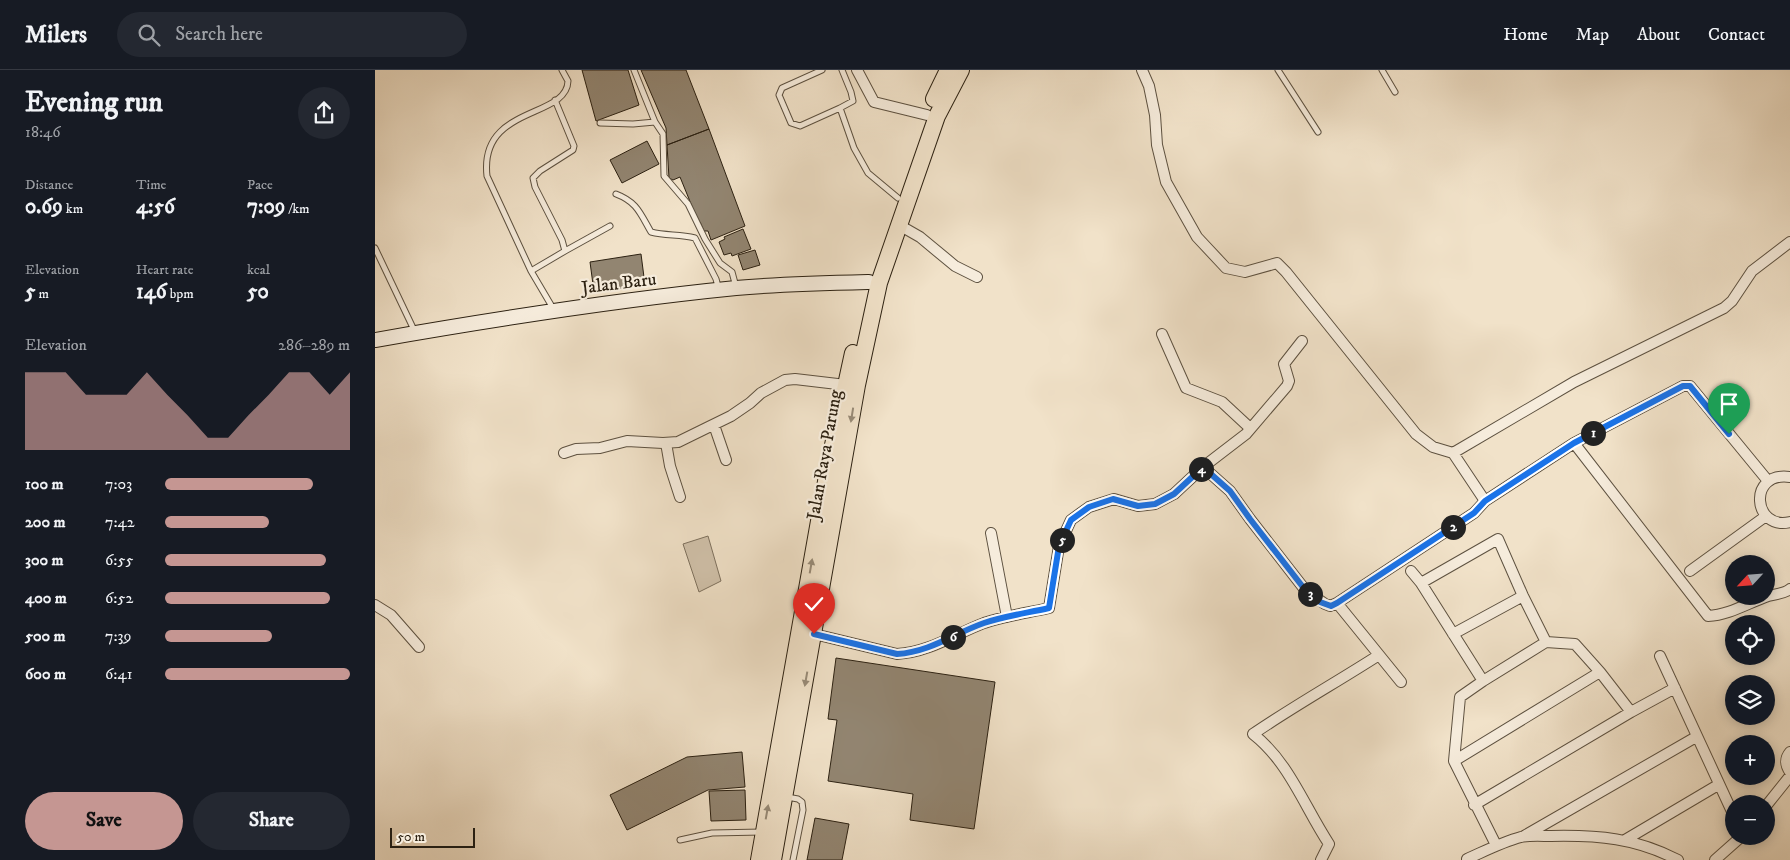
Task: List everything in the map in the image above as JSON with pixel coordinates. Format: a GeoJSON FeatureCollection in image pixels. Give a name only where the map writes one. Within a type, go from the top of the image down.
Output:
{"type":"FeatureCollection","features":[{"type":"Feature","properties":{"kind":"highway","name":"Jalan Raya Parung"},"geometry":{"type":"LineString","coordinates":[[773,860],[770,833],[827,478],[845,385],[869,282],[927,115],[948,70]]}},
{"type":"Feature","properties":{"kind":"highway","name":"Jalan Raya Parung"},"geometry":{"type":"LineString","coordinates":[[759,860],[784,797],[857,385],[879,283],[937,116],[961,70]]}},
{"type":"Feature","properties":{"kind":"main road","name":"Jalan Baru"},"geometry":{"type":"LineString","coordinates":[[375,340],[555,310],[736,288],[869,282]]}},
{"type":"Feature","properties":{"kind":"street"},"geometry":{"type":"LineString","coordinates":[[857,70],[874,102],[927,115]]}},
{"type":"Feature","properties":{"kind":"street"},"geometry":{"type":"LineString","coordinates":[[1142,70],[1149,86],[1155,115],[1157,145],[1166,182],[1197,237],[1226,268],[1245,272],[1277,264],[1286,272],[1416,434],[1433,447],[1453,453],[1485,501]]}},
{"type":"Feature","properties":{"kind":"street"},"geometry":{"type":"LineString","coordinates":[[899,225],[920,237],[955,266],[977,277]]}},
{"type":"Feature","properties":{"kind":"street"},"geometry":{"type":"LineString","coordinates":[[1453,453],[1575,382],[1725,308],[1732,301],[1752,271],[1790,242]]}},
{"type":"Feature","properties":{"kind":"street"},"geometry":{"type":"LineString","coordinates":[[1162,334],[1187,390],[1222,402],[1250,428]]}},
{"type":"Feature","properties":{"kind":"street"},"geometry":{"type":"LineString","coordinates":[[814,634],[897,654],[909,653],[923,650],[984,623],[1049,608],[1059,546],[1071,520],[1089,507],[1113,499],[1138,506],[1155,504],[1174,494],[1250,428],[1287,386],[1289,381],[1284,364],[1302,341]]}},
{"type":"Feature","properties":{"kind":"street"},"geometry":{"type":"LineString","coordinates":[[564,453],[576,449],[600,448],[627,441],[678,442],[731,416],[751,403],[761,393],[785,380],[795,379],[845,385]]}},
{"type":"Feature","properties":{"kind":"street"},"geometry":{"type":"LineString","coordinates":[[1203,467],[1230,491],[1306,591],[1331,606],[1474,513],[1485,501],[1574,443],[1683,386],[1690,386],[1768,482]]}},
{"type":"Feature","properties":{"kind":"street"},"geometry":{"type":"LineString","coordinates":[[714,424],[726,460]]}},
{"type":"Feature","properties":{"kind":"street"},"geometry":{"type":"LineString","coordinates":[[666,443],[670,466],[680,497]]}},
{"type":"Feature","properties":{"kind":"street"},"geometry":{"type":"LineString","coordinates":[[1574,443],[1708,616],[1718,616],[1790,589]]}},
{"type":"Feature","properties":{"kind":"street"},"geometry":{"type":"LineString","coordinates":[[1790,477],[1782,476],[1768,482],[1763,487],[1760,502],[1766,516],[1779,523],[1790,522]]}},
{"type":"Feature","properties":{"kind":"street"},"geometry":{"type":"LineString","coordinates":[[1690,571],[1766,516]]}},
{"type":"Feature","properties":{"kind":"street"},"geometry":{"type":"LineString","coordinates":[[991,533],[1007,617]]}},
{"type":"Feature","properties":{"kind":"street"},"geometry":{"type":"LineString","coordinates":[[1421,583],[1498,539],[1546,642]]}},
{"type":"Feature","properties":{"kind":"street"},"geometry":{"type":"LineString","coordinates":[[1411,571],[1421,583],[1483,681]]}},
{"type":"Feature","properties":{"kind":"street"},"geometry":{"type":"LineString","coordinates":[[1453,634],[1523,596]]}},
{"type":"Feature","properties":{"kind":"street"},"geometry":{"type":"LineString","coordinates":[[1337,603],[1401,682]]}},
{"type":"Feature","properties":{"kind":"street"},"geometry":{"type":"LineString","coordinates":[[375,605],[391,615],[419,647]]}},
{"type":"Feature","properties":{"kind":"street"},"geometry":{"type":"LineString","coordinates":[[1496,846],[1474,805],[1454,761],[1461,697],[1546,642],[1575,644],[1631,712]]}},
{"type":"Feature","properties":{"kind":"street"},"geometry":{"type":"LineString","coordinates":[[1321,860],[1329,844],[1278,757],[1267,744],[1253,734],[1282,714],[1379,655]]}},
{"type":"Feature","properties":{"kind":"street"},"geometry":{"type":"LineString","coordinates":[[1660,656],[1725,799]]}},
{"type":"Feature","properties":{"kind":"street"},"geometry":{"type":"LineString","coordinates":[[1454,761],[1600,672]]}},
{"type":"Feature","properties":{"kind":"street"},"geometry":{"type":"LineString","coordinates":[[1474,805],[1675,688]]}},
{"type":"Feature","properties":{"kind":"street"},"geometry":{"type":"LineString","coordinates":[[1467,859],[1522,837],[1696,737]]}},
{"type":"Feature","properties":{"kind":"street"},"geometry":{"type":"LineString","coordinates":[[1790,752],[1786,765],[1790,772]]}},
{"type":"Feature","properties":{"kind":"street"},"geometry":{"type":"LineString","coordinates":[[1775,795],[1790,776]]}},
{"type":"Feature","properties":{"kind":"street"},"geometry":{"type":"LineString","coordinates":[[1625,840],[1718,785]]}},
{"type":"Feature","properties":{"kind":"street"},"geometry":{"type":"LineString","coordinates":[[1522,837],[1576,836],[1625,840],[1658,849],[1678,860]]}},
{"type":"Feature","properties":{"kind":"street"},"geometry":{"type":"LineString","coordinates":[[1715,860],[1732,845]]}},
{"type":"Feature","properties":{"kind":"lane"},"geometry":{"type":"LineString","coordinates":[[555,310],[531,271],[487,176],[487,155],[490,145],[501,130],[555,100],[565,92],[568,87],[568,81],[562,70]]}},
{"type":"Feature","properties":{"kind":"lane"},"geometry":{"type":"LineString","coordinates":[[634,70],[655,122],[663,134],[664,176],[688,204],[705,239],[720,263],[732,272],[736,288]]}},
{"type":"Feature","properties":{"kind":"lane"},"geometry":{"type":"LineString","coordinates":[[822,70],[782,88],[779,95],[791,123],[800,126],[853,101],[842,70]]}},
{"type":"Feature","properties":{"kind":"lane"},"geometry":{"type":"LineString","coordinates":[[1277,70],[1318,132]]}},
{"type":"Feature","properties":{"kind":"lane"},"geometry":{"type":"LineString","coordinates":[[1382,70],[1395,92]]}},
{"type":"Feature","properties":{"kind":"lane"},"geometry":{"type":"LineString","coordinates":[[555,100],[574,146],[573,150],[540,170],[533,178],[535,187],[562,240],[565,251]]}},
{"type":"Feature","properties":{"kind":"lane"},"geometry":{"type":"LineString","coordinates":[[840,108],[854,148],[868,172],[898,198]]}},
{"type":"Feature","properties":{"kind":"lane"},"geometry":{"type":"LineString","coordinates":[[600,123],[633,124],[655,122]]}},
{"type":"Feature","properties":{"kind":"lane"},"geometry":{"type":"LineString","coordinates":[[616,194],[628,199],[638,209],[651,232],[680,234],[695,238],[716,279],[719,290]]}},
{"type":"Feature","properties":{"kind":"lane"},"geometry":{"type":"LineString","coordinates":[[531,271],[610,226]]}},
{"type":"Feature","properties":{"kind":"lane"},"geometry":{"type":"LineString","coordinates":[[375,248],[415,333]]}},
{"type":"Feature","properties":{"kind":"lane"},"geometry":{"type":"LineString","coordinates":[[784,797],[798,799],[802,802],[803,810],[793,860]]}},
{"type":"Feature","properties":{"kind":"lane"},"geometry":{"type":"LineString","coordinates":[[680,840],[712,833],[770,833]]}},
{"type":"Feature","properties":{"kind":"shaded area"},"geometry":{"type":"Polygon","coordinates":[[[708,536],[721,581],[699,592],[683,544],[708,536]]]}},
{"type":"Feature","properties":{"kind":"building"},"geometry":{"type":"Polygon","coordinates":[[[582,70],[628,70],[639,105],[596,121],[582,70]]]}},
{"type":"Feature","properties":{"kind":"building"},"geometry":{"type":"Polygon","coordinates":[[[641,70],[686,70],[709,129],[667,145],[666,128],[641,70]]]}},
{"type":"Feature","properties":{"kind":"building"},"geometry":{"type":"Polygon","coordinates":[[[709,129],[745,226],[711,240],[708,231],[704,231],[698,221],[680,177],[673,180],[669,178],[667,145],[709,129]]]}},
{"type":"Feature","properties":{"kind":"building"},"geometry":{"type":"Polygon","coordinates":[[[647,141],[659,164],[622,183],[610,160],[647,141]]]}},
{"type":"Feature","properties":{"kind":"building"},"geometry":{"type":"Polygon","coordinates":[[[743,229],[751,249],[732,256],[731,253],[724,255],[719,242],[725,239],[724,237],[743,229]]]}},
{"type":"Feature","properties":{"kind":"building"},"geometry":{"type":"Polygon","coordinates":[[[755,250],[760,265],[743,270],[738,255],[755,250]]]}},
{"type":"Feature","properties":{"kind":"building"},"geometry":{"type":"Polygon","coordinates":[[[641,254],[645,285],[594,292],[590,262],[641,254]]]}},
{"type":"Feature","properties":{"kind":"building"},"geometry":{"type":"Polygon","coordinates":[[[836,658],[995,682],[974,829],[910,820],[913,794],[828,781],[837,720],[828,719],[836,658]]]}},
{"type":"Feature","properties":{"kind":"building"},"geometry":{"type":"Polygon","coordinates":[[[742,752],[745,787],[708,790],[627,830],[610,795],[687,757],[742,752]]]}},
{"type":"Feature","properties":{"kind":"building"},"geometry":{"type":"Polygon","coordinates":[[[745,790],[746,820],[711,821],[709,791],[745,790]]]}},
{"type":"Feature","properties":{"kind":"building"},"geometry":{"type":"Polygon","coordinates":[[[815,818],[849,824],[842,860],[807,860],[815,818]]]}},
{"type":"Feature","properties":{"kind":"route"},"geometry":{"type":"LineString","coordinates":[[814,634],[897,654],[909,653],[923,650],[984,623],[1049,608],[1059,546],[1071,520],[1089,507],[1113,499],[1138,506],[1155,504],[1174,494],[1203,467],[1230,491],[1306,591],[1320,602],[1331,606],[1474,513],[1485,501],[1574,443],[1683,386],[1690,386],[1729,434]]}}]}
